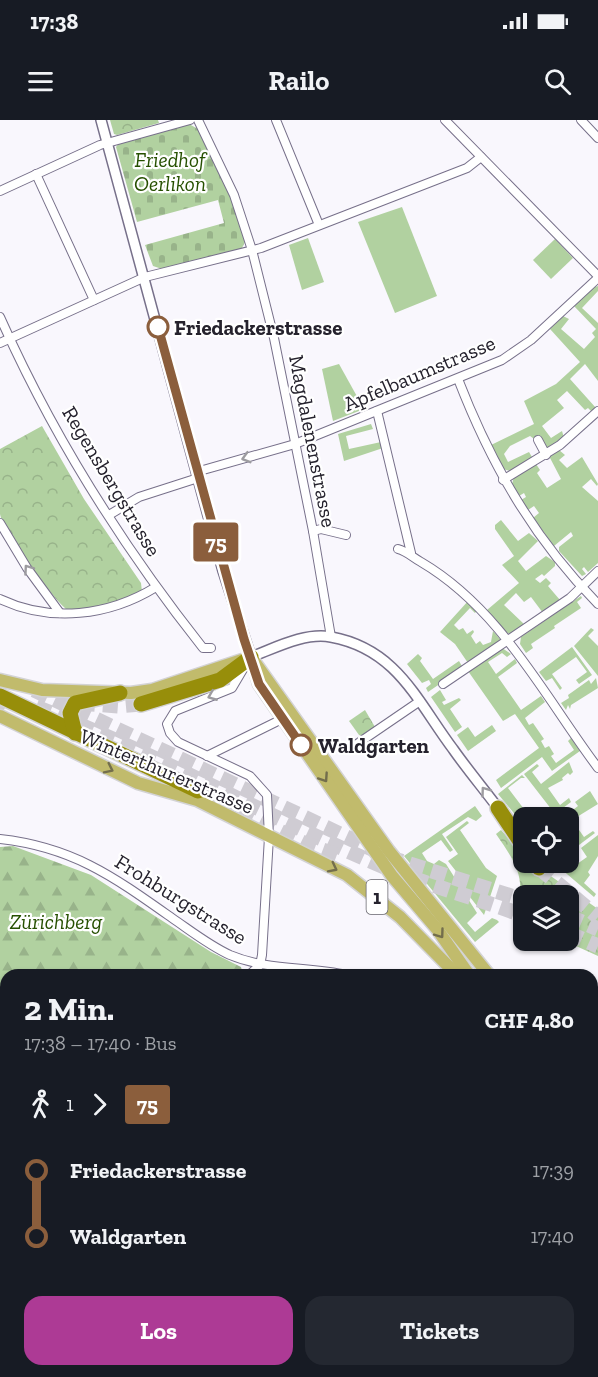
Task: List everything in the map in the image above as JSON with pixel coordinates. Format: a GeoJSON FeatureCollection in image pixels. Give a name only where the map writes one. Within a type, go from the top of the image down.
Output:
{"type":"FeatureCollection","features":[{"type":"Feature","properties":{"kind":"highway"},"geometry":{"type":"LineString","coordinates":[[141,704],[220,680],[251,657]]}},
{"type":"Feature","properties":{"kind":"highway"},"geometry":{"type":"LineString","coordinates":[[75,733],[70,713],[75,703],[120,693]]}},
{"type":"Feature","properties":{"kind":"highway"},"geometry":{"type":"LineString","coordinates":[[2,706],[75,733],[197,796]]}},
{"type":"Feature","properties":{"kind":"highway"},"geometry":{"type":"LineString","coordinates":[[2,706],[197,796]]}},
{"type":"Feature","properties":{"kind":"highway"},"geometry":{"type":"LineString","coordinates":[[498,808],[513,830]]}},
{"type":"Feature","properties":{"kind":"main road"},"geometry":{"type":"LineString","coordinates":[[0,680],[29,689],[120,693],[152,690],[251,657],[259,684],[392,876],[437,929],[465,969]]}},
{"type":"Feature","properties":{"kind":"main road","name":"1"},"geometry":{"type":"LineString","coordinates":[[251,657],[389,851],[484,969]]}},
{"type":"Feature","properties":{"kind":"main road","name":"Winterthurerstrasse"},"geometry":{"type":"LineString","coordinates":[[197,796],[269,837],[346,875],[375,895],[451,969]]}},
{"type":"Feature","properties":{"kind":"street"},"geometry":{"type":"LineString","coordinates":[[101,120],[223,572],[251,657]]}},
{"type":"Feature","properties":{"kind":"street"},"geometry":{"type":"LineString","coordinates":[[0,191],[107,143],[190,120]]}},
{"type":"Feature","properties":{"kind":"street","name":"Magdalenenstrasse"},"geometry":{"type":"LineString","coordinates":[[198,120],[234,195],[252,250],[273,333],[313,531],[331,637]]}},
{"type":"Feature","properties":{"kind":"street"},"geometry":{"type":"LineString","coordinates":[[276,120],[319,225]]}},
{"type":"Feature","properties":{"kind":"street"},"geometry":{"type":"LineString","coordinates":[[445,120],[598,277]]}},
{"type":"Feature","properties":{"kind":"street"},"geometry":{"type":"LineString","coordinates":[[581,120],[598,138]]}},
{"type":"Feature","properties":{"kind":"street"},"geometry":{"type":"LineString","coordinates":[[0,343],[145,277],[252,250],[467,168],[481,157]]}},
{"type":"Feature","properties":{"kind":"street"},"geometry":{"type":"LineString","coordinates":[[36,174],[94,300]]}},
{"type":"Feature","properties":{"kind":"street","name":"Apfelbaumstrasse"},"geometry":{"type":"LineString","coordinates":[[110,515],[139,497],[197,475],[295,444],[458,379],[518,351],[598,277]]}},
{"type":"Feature","properties":{"kind":"street","name":"Regensbergstrasse"},"geometry":{"type":"LineString","coordinates":[[0,317],[50,417],[110,515],[156,587],[203,648],[211,648]]}},
{"type":"Feature","properties":{"kind":"street"},"geometry":{"type":"LineString","coordinates":[[458,379],[490,456],[503,480],[534,529],[598,604]]}},
{"type":"Feature","properties":{"kind":"street"},"geometry":{"type":"LineString","coordinates":[[377,411],[411,553]]}},
{"type":"Feature","properties":{"kind":"street"},"geometry":{"type":"LineString","coordinates":[[503,480],[543,457],[598,411]]}},
{"type":"Feature","properties":{"kind":"street"},"geometry":{"type":"LineString","coordinates":[[538,440],[546,466]]}},
{"type":"Feature","properties":{"kind":"street"},"geometry":{"type":"LineString","coordinates":[[0,523],[27,568],[60,613]]}},
{"type":"Feature","properties":{"kind":"street"},"geometry":{"type":"LineString","coordinates":[[313,531],[321,530],[346,536]]}},
{"type":"Feature","properties":{"kind":"street"},"geometry":{"type":"LineString","coordinates":[[398,549],[411,553],[466,594],[507,640],[598,768]]}},
{"type":"Feature","properties":{"kind":"street"},"geometry":{"type":"LineString","coordinates":[[443,684],[570,598],[598,571]]}},
{"type":"Feature","properties":{"kind":"street"},"geometry":{"type":"LineString","coordinates":[[0,599],[34,610],[60,613],[111,609],[135,600],[156,587]]}},
{"type":"Feature","properties":{"kind":"street"},"geometry":{"type":"LineString","coordinates":[[256,969],[260,965],[269,837],[269,802],[258,782],[237,768],[178,742],[170,733],[168,720],[175,711],[232,688],[251,657],[304,639],[331,637],[362,647],[388,663],[405,680],[498,808]]}},
{"type":"Feature","properties":{"kind":"street"},"geometry":{"type":"LineString","coordinates":[[357,744],[420,701]]}},
{"type":"Feature","properties":{"kind":"street"},"geometry":{"type":"LineString","coordinates":[[207,756],[276,722]]}},
{"type":"Feature","properties":{"kind":"street","name":"Frohburgstrasse"},"geometry":{"type":"LineString","coordinates":[[0,839],[27,842],[59,850],[90,864],[126,885],[214,946],[260,965],[291,969]]}},
{"type":"Feature","properties":{"kind":"green space"},"geometry":{"type":"Polygon","coordinates":[[[110,120],[158,120],[159,123],[117,135],[114,134],[110,120]]]}},
{"type":"Feature","properties":{"kind":"green space","name":"Friedhof Oerlikon"},"geometry":{"type":"Polygon","coordinates":[[[189,124],[198,129],[231,197],[245,242],[241,250],[162,269],[153,266],[145,245],[224,223],[218,200],[137,222],[116,147],[119,143],[189,124]]]}},
{"type":"Feature","properties":{"kind":"green space"},"geometry":{"type":"Polygon","coordinates":[[[402,207],[437,296],[395,313],[358,222],[402,207]]]}},
{"type":"Feature","properties":{"kind":"green space"},"geometry":{"type":"Polygon","coordinates":[[[308,238],[324,282],[302,290],[289,245],[308,238]]]}},
{"type":"Feature","properties":{"kind":"green space"},"geometry":{"type":"Polygon","coordinates":[[[555,239],[573,258],[551,279],[533,260],[555,239]]]}},
{"type":"Feature","properties":{"kind":"green space"},"geometry":{"type":"Polygon","coordinates":[[[598,286],[598,291],[582,308],[598,323],[598,381],[585,364],[570,379],[596,408],[592,412],[588,408],[585,410],[567,391],[557,400],[564,408],[542,426],[551,438],[562,431],[564,438],[548,449],[530,436],[510,446],[504,454],[508,462],[529,452],[532,457],[538,456],[510,471],[503,469],[491,445],[534,424],[524,401],[556,384],[580,362],[550,329],[563,316],[569,319],[561,329],[584,349],[595,337],[592,333],[596,329],[574,306],[592,288],[598,286]]]}},
{"type":"Feature","properties":{"kind":"green space"},"geometry":{"type":"Polygon","coordinates":[[[339,364],[364,409],[333,421],[322,369],[339,364]]]}},
{"type":"Feature","properties":{"kind":"green space"},"geometry":{"type":"Polygon","coordinates":[[[371,424],[373,429],[346,436],[349,449],[381,442],[383,448],[344,461],[338,434],[371,424]]]}},
{"type":"Feature","properties":{"kind":"green space"},"geometry":{"type":"Polygon","coordinates":[[[42,426],[84,499],[141,583],[142,592],[112,604],[69,611],[42,581],[10,535],[0,514],[0,449],[42,426]]]}},
{"type":"Feature","properties":{"kind":"green space"},"geometry":{"type":"Polygon","coordinates":[[[559,450],[565,455],[559,460],[567,468],[582,457],[598,484],[597,486],[591,479],[582,487],[598,501],[598,563],[588,572],[584,567],[582,569],[586,574],[582,576],[559,551],[559,547],[573,536],[571,532],[554,546],[533,518],[539,513],[534,506],[528,510],[521,500],[526,497],[524,493],[519,496],[512,484],[514,477],[536,464],[540,470],[537,473],[547,488],[561,479],[549,456],[559,450]]]}},
{"type":"Feature","properties":{"kind":"green space"},"geometry":{"type":"Polygon","coordinates":[[[501,520],[518,541],[529,533],[538,541],[518,561],[526,571],[546,556],[555,562],[555,566],[544,576],[542,574],[535,579],[540,583],[546,578],[551,583],[548,586],[560,600],[543,613],[531,597],[524,602],[516,593],[504,605],[525,625],[511,634],[505,632],[487,610],[519,583],[502,565],[514,556],[495,529],[495,525],[501,520]]]}},
{"type":"Feature","properties":{"kind":"green space"},"geometry":{"type":"Polygon","coordinates":[[[581,596],[582,598],[577,602],[581,608],[531,644],[533,648],[526,653],[520,644],[521,637],[581,596]]]}},
{"type":"Feature","properties":{"kind":"green space"},"geometry":{"type":"Polygon","coordinates":[[[469,600],[478,609],[475,613],[470,608],[454,625],[459,630],[463,628],[467,634],[473,630],[471,636],[476,644],[480,641],[483,645],[491,642],[493,631],[500,642],[468,663],[455,644],[440,632],[469,600]]]}},
{"type":"Feature","properties":{"kind":"green space"},"geometry":{"type":"Polygon","coordinates":[[[591,628],[594,630],[588,636],[598,646],[598,676],[574,646],[591,628]]]}},
{"type":"Feature","properties":{"kind":"green space"},"geometry":{"type":"Polygon","coordinates":[[[572,647],[592,675],[579,684],[576,680],[587,672],[576,657],[552,674],[562,688],[560,690],[552,678],[546,681],[539,672],[572,647]]]}},
{"type":"Feature","properties":{"kind":"green space"},"geometry":{"type":"Polygon","coordinates":[[[502,648],[511,654],[507,657],[502,653],[488,662],[496,674],[515,659],[517,663],[498,677],[521,710],[541,696],[545,702],[525,718],[529,725],[533,723],[544,739],[541,741],[545,748],[549,746],[554,754],[551,756],[556,763],[574,750],[568,741],[571,738],[580,751],[552,771],[542,757],[501,788],[496,780],[539,748],[515,714],[503,721],[468,671],[502,648]]]}},
{"type":"Feature","properties":{"kind":"green space"},"geometry":{"type":"Polygon","coordinates":[[[418,654],[422,658],[420,661],[433,679],[459,661],[463,668],[428,692],[426,688],[431,684],[429,680],[422,683],[407,664],[418,654]]]}},
{"type":"Feature","properties":{"kind":"green space"},"geometry":{"type":"Polygon","coordinates":[[[596,678],[598,688],[571,705],[570,709],[568,705],[566,710],[561,703],[569,698],[568,695],[589,680],[591,684],[596,678]]]}},
{"type":"Feature","properties":{"kind":"green space"},"geometry":{"type":"Polygon","coordinates":[[[440,690],[446,700],[442,702],[444,705],[459,698],[461,700],[450,709],[462,727],[455,732],[431,697],[440,690]]]}},
{"type":"Feature","properties":{"kind":"green space"},"geometry":{"type":"Polygon","coordinates":[[[365,710],[375,727],[363,736],[359,735],[349,721],[365,710]]]}},
{"type":"Feature","properties":{"kind":"green space"},"geometry":{"type":"Polygon","coordinates":[[[492,725],[496,731],[468,751],[457,735],[468,727],[475,737],[492,725]]]}},
{"type":"Feature","properties":{"kind":"green space"},"geometry":{"type":"Polygon","coordinates":[[[569,762],[573,772],[570,775],[568,773],[562,778],[563,780],[548,788],[560,805],[569,798],[571,802],[564,807],[550,807],[524,774],[537,764],[539,766],[532,772],[541,784],[569,762]]]}},
{"type":"Feature","properties":{"kind":"green space"},"geometry":{"type":"Polygon","coordinates":[[[522,775],[525,778],[521,778],[508,788],[522,807],[513,807],[513,812],[498,794],[522,775]]]}},
{"type":"Feature","properties":{"kind":"green space"},"geometry":{"type":"Polygon","coordinates":[[[590,791],[598,804],[579,816],[579,807],[575,802],[590,791]]]}},
{"type":"Feature","properties":{"kind":"green space"},"geometry":{"type":"Polygon","coordinates":[[[475,806],[482,816],[476,821],[468,817],[442,834],[453,850],[450,852],[441,840],[422,853],[427,861],[434,864],[439,860],[446,864],[477,913],[467,923],[475,932],[492,918],[499,922],[475,942],[404,856],[475,806]]]}},
{"type":"Feature","properties":{"kind":"green space"},"geometry":{"type":"Polygon","coordinates":[[[467,821],[469,823],[460,830],[486,868],[497,876],[484,915],[463,888],[466,884],[448,861],[458,854],[446,837],[467,821]]]}},
{"type":"Feature","properties":{"kind":"green space"},"geometry":{"type":"Polygon","coordinates":[[[501,830],[513,843],[513,861],[511,857],[496,834],[501,830]]]}},
{"type":"Feature","properties":{"kind":"green space"},"geometry":{"type":"Polygon","coordinates":[[[579,830],[584,837],[593,831],[595,833],[579,845],[579,830]]]}},
{"type":"Feature","properties":{"kind":"green space"},"geometry":{"type":"Polygon","coordinates":[[[598,835],[598,856],[584,883],[596,894],[594,897],[566,873],[579,873],[579,863],[587,857],[581,848],[598,835]]]}},
{"type":"Feature","properties":{"kind":"green space","name":"Zürichberg"},"geometry":{"type":"Polygon","coordinates":[[[13,846],[91,875],[242,969],[0,969],[0,847],[13,846]]]}},
{"type":"Feature","properties":{"kind":"green space"},"geometry":{"type":"Polygon","coordinates":[[[518,873],[546,873],[564,885],[520,885],[518,873]]]}},
{"type":"Feature","properties":{"kind":"green space"},"geometry":{"type":"Polygon","coordinates":[[[579,896],[598,909],[598,956],[579,947],[579,896]]]}},
{"type":"Feature","properties":{"kind":"tunnel"},"geometry":{"type":"LineString","coordinates":[[34,690],[391,858],[513,897]]}},
{"type":"Feature","properties":{"kind":"tunnel"},"geometry":{"type":"LineString","coordinates":[[80,703],[119,706],[141,704]]}},
{"type":"Feature","properties":{"kind":"tunnel"},"geometry":{"type":"LineString","coordinates":[[0,705],[5,708]]}},
{"type":"Feature","properties":{"kind":"tunnel"},"geometry":{"type":"LineString","coordinates":[[36,707],[122,743],[377,864],[513,912]]}},
{"type":"Feature","properties":{"kind":"tunnel"},"geometry":{"type":"LineString","coordinates":[[198,791],[304,843],[339,856]]}},
{"type":"Feature","properties":{"kind":"tunnel"},"geometry":{"type":"LineString","coordinates":[[545,873],[598,917]]}},
{"type":"Feature","properties":{"kind":"tunnel"},"geometry":{"type":"LineString","coordinates":[[579,921],[598,929]]}},
{"type":"Feature","properties":{"kind":"tunnel"},"geometry":{"type":"LineString","coordinates":[[579,938],[598,946]]}},
{"type":"Feature","properties":{"kind":"bus line","name":"75"},"geometry":{"type":"LineString","coordinates":[[158,327],[223,572],[259,684],[301,745]]}},
{"type":"Feature","properties":{"kind":"place","name":"Friedackerstrasse"},"geometry":{"type":"Point","coordinates":[158,327]}},
{"type":"Feature","properties":{"kind":"place","name":"Waldgarten"},"geometry":{"type":"Point","coordinates":[301,745]}}]}
